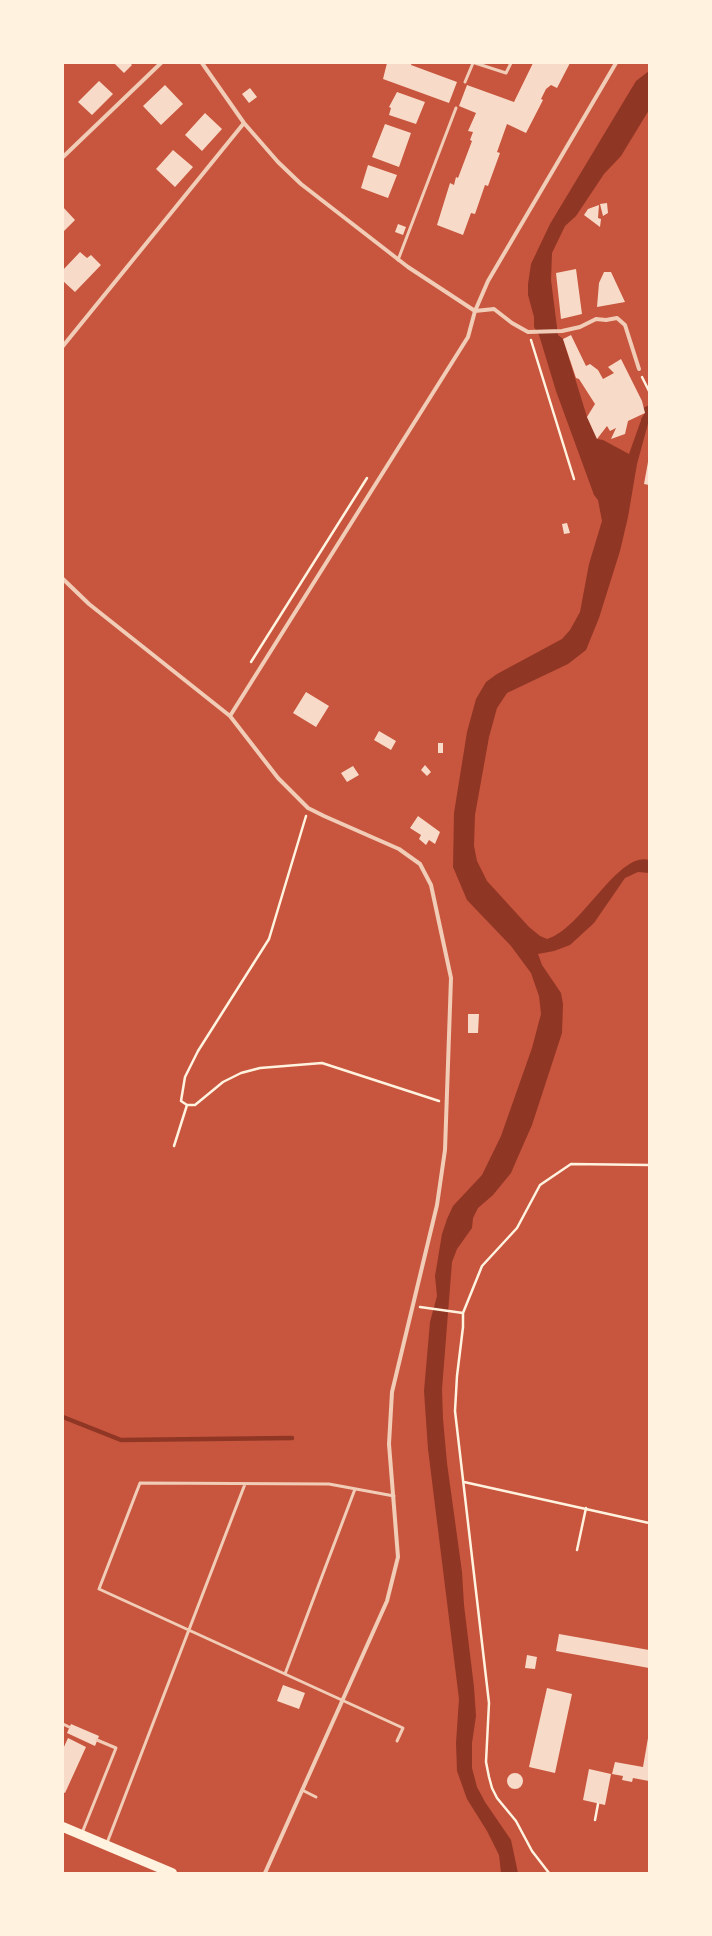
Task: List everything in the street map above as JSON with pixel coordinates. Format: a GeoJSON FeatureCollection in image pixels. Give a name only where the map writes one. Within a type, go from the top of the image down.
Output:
{"type":"FeatureCollection","features":[{"type":"Feature","properties":{"kind":"main road"},"geometry":{"type":"LineString","coordinates":[[63,1826],[172,1873]]}},
{"type":"Feature","properties":{"kind":"street"},"geometry":{"type":"LineString","coordinates":[[63,157],[161,63]]}},
{"type":"Feature","properties":{"kind":"street"},"geometry":{"type":"LineString","coordinates":[[202,63],[244,122],[278,162],[301,184],[398,260],[476,311],[494,309],[512,324],[528,332],[562,331],[580,327],[596,319],[606,320],[617,318],[626,325],[639,369]]}},
{"type":"Feature","properties":{"kind":"street"},"geometry":{"type":"LineString","coordinates":[[230,716],[468,337],[476,311],[488,281],[616,63]]}},
{"type":"Feature","properties":{"kind":"street"},"geometry":{"type":"LineString","coordinates":[[63,346],[244,122]]}},
{"type":"Feature","properties":{"kind":"street"},"geometry":{"type":"LineString","coordinates":[[63,579],[89,604],[230,716],[278,778],[308,808],[400,849],[420,864],[432,885],[451,978],[445,1150],[437,1205],[414,1306],[392,1392],[389,1444],[398,1557],[387,1601],[265,1873]]}},
{"type":"Feature","properties":{"kind":"lane"},"geometry":{"type":"LineString","coordinates":[[465,82],[474,63],[506,73],[511,63]]}},
{"type":"Feature","properties":{"kind":"lane"},"geometry":{"type":"LineString","coordinates":[[398,260],[456,108]]}},
{"type":"Feature","properties":{"kind":"lane"},"geometry":{"type":"LineString","coordinates":[[394,1496],[329,1484],[140,1484],[98,1589],[403,1728],[397,1741]]}},
{"type":"Feature","properties":{"kind":"lane"},"geometry":{"type":"LineString","coordinates":[[106,1845],[245,1484]]}},
{"type":"Feature","properties":{"kind":"lane"},"geometry":{"type":"LineString","coordinates":[[285,1674],[355,1490]]}},
{"type":"Feature","properties":{"kind":"lane"},"geometry":{"type":"LineString","coordinates":[[63,1724],[69,1727]]}},
{"type":"Feature","properties":{"kind":"lane"},"geometry":{"type":"LineString","coordinates":[[82,1834],[116,1748],[97,1740]]}},
{"type":"Feature","properties":{"kind":"lane"},"geometry":{"type":"LineString","coordinates":[[302,1790],[316,1797]]}},
{"type":"Feature","properties":{"kind":"path"},"geometry":{"type":"LineString","coordinates":[[528,332],[574,479]]}},
{"type":"Feature","properties":{"kind":"path"},"geometry":{"type":"LineString","coordinates":[[639,369],[649,390]]}},
{"type":"Feature","properties":{"kind":"path"},"geometry":{"type":"LineString","coordinates":[[308,808],[269,939],[198,1051],[185,1077],[180,1101],[187,1105],[195,1105],[223,1082],[241,1072],[260,1068],[322,1063],[446,1104]]}},
{"type":"Feature","properties":{"kind":"path"},"geometry":{"type":"LineString","coordinates":[[174,1146],[187,1105]]}},
{"type":"Feature","properties":{"kind":"path"},"geometry":{"type":"LineString","coordinates":[[549,1873],[532,1851],[516,1821],[497,1798],[492,1788],[486,1762],[489,1703],[455,1411],[463,1313],[482,1266],[517,1228],[540,1185],[571,1164],[649,1165]]}},
{"type":"Feature","properties":{"kind":"path"},"geometry":{"type":"LineString","coordinates":[[414,1306],[463,1313]]}},
{"type":"Feature","properties":{"kind":"path"},"geometry":{"type":"LineString","coordinates":[[464,1482],[649,1523]]}},
{"type":"Feature","properties":{"kind":"path"},"geometry":{"type":"LineString","coordinates":[[577,1550],[586,1508]]}},
{"type":"Feature","properties":{"kind":"path"},"geometry":{"type":"LineString","coordinates":[[595,1820],[598,1804]]}},
{"type":"Feature","properties":{"kind":"shaded area"},"geometry":{"type":"Polygon","coordinates":[[[649,71],[649,110],[621,156],[604,174],[576,216],[565,226],[552,253],[551,280],[558,335],[563,339],[587,417],[597,439],[603,440],[629,454],[641,419],[645,413],[643,408],[649,405],[649,420],[637,464],[628,517],[620,551],[599,618],[586,650],[568,664],[507,693],[497,708],[489,737],[475,815],[474,846],[477,861],[487,881],[529,927],[540,936],[547,939],[560,933],[573,922],[612,879],[625,867],[637,860],[649,860],[649,873],[638,872],[625,878],[594,923],[570,945],[554,951],[538,954],[542,965],[561,993],[563,1004],[562,1033],[532,1125],[511,1173],[493,1195],[478,1208],[473,1218],[472,1228],[457,1249],[452,1262],[442,1389],[443,1419],[447,1463],[462,1572],[464,1605],[474,1687],[476,1716],[472,1743],[472,1768],[477,1787],[485,1802],[511,1840],[518,1873],[501,1873],[499,1855],[487,1831],[467,1799],[457,1771],[456,1743],[459,1699],[428,1449],[424,1391],[430,1322],[437,1296],[435,1276],[442,1234],[453,1206],[482,1175],[501,1136],[532,1048],[541,1014],[539,996],[531,973],[511,946],[467,900],[453,867],[454,813],[467,732],[476,699],[486,682],[497,674],[562,639],[570,630],[580,612],[589,564],[602,521],[598,500],[594,495],[556,391],[539,335],[534,327],[534,317],[528,295],[528,284],[531,264],[550,224],[636,81],[649,71]]]}},
{"type":"Feature","properties":{"kind":"building"},"geometry":{"type":"Polygon","coordinates":[[[114,63],[130,63],[132,65],[124,73],[114,63]]]}},
{"type":"Feature","properties":{"kind":"building"},"geometry":{"type":"Polygon","coordinates":[[[387,63],[412,63],[411,65],[457,82],[449,103],[383,79],[387,63]]]}},
{"type":"Feature","properties":{"kind":"building"},"geometry":{"type":"Polygon","coordinates":[[[533,63],[570,63],[557,88],[551,85],[546,89],[541,99],[543,100],[526,133],[507,124],[497,152],[500,153],[488,186],[485,185],[475,214],[471,213],[463,235],[437,225],[450,183],[454,185],[456,177],[458,178],[472,141],[470,140],[473,132],[468,131],[476,113],[459,106],[467,85],[514,102],[533,63]]]}},
{"type":"Feature","properties":{"kind":"building"},"geometry":{"type":"Polygon","coordinates":[[[99,81],[113,94],[92,115],[78,102],[99,81]]]}},
{"type":"Feature","properties":{"kind":"building"},"geometry":{"type":"Polygon","coordinates":[[[165,85],[183,104],[161,125],[143,106],[165,85]]]}},
{"type":"Feature","properties":{"kind":"building"},"geometry":{"type":"Polygon","coordinates":[[[250,88],[257,97],[249,103],[242,94],[250,88]]]}},
{"type":"Feature","properties":{"kind":"building"},"geometry":{"type":"Polygon","coordinates":[[[397,92],[425,102],[416,124],[389,115],[391,108],[389,107],[397,92]]]}},
{"type":"Feature","properties":{"kind":"building"},"geometry":{"type":"Polygon","coordinates":[[[205,113],[222,129],[202,151],[185,135],[205,113]]]}},
{"type":"Feature","properties":{"kind":"building"},"geometry":{"type":"Polygon","coordinates":[[[385,124],[411,133],[399,167],[372,157],[385,124]]]}},
{"type":"Feature","properties":{"kind":"building"},"geometry":{"type":"Polygon","coordinates":[[[173,150],[193,167],[175,187],[156,169],[173,150]]]}},
{"type":"Feature","properties":{"kind":"building"},"geometry":{"type":"Polygon","coordinates":[[[368,165],[397,175],[388,198],[361,188],[368,165]]]}},
{"type":"Feature","properties":{"kind":"building"},"geometry":{"type":"Polygon","coordinates":[[[607,203],[608,213],[603,216],[600,204],[607,203]]]}},
{"type":"Feature","properties":{"kind":"building"},"geometry":{"type":"Polygon","coordinates":[[[599,205],[598,218],[601,219],[600,227],[584,215],[588,209],[599,205]]]}},
{"type":"Feature","properties":{"kind":"building"},"geometry":{"type":"Polygon","coordinates":[[[63,207],[75,220],[63,232],[63,207]]]}},
{"type":"Feature","properties":{"kind":"building"},"geometry":{"type":"Polygon","coordinates":[[[398,224],[406,227],[403,235],[395,232],[398,224]]]}},
{"type":"Feature","properties":{"kind":"building"},"geometry":{"type":"Polygon","coordinates":[[[80,252],[87,258],[91,255],[101,265],[75,292],[63,281],[63,270],[80,252]]]}},
{"type":"Feature","properties":{"kind":"building"},"geometry":{"type":"Polygon","coordinates":[[[576,269],[582,314],[561,319],[556,273],[576,269]]]}},
{"type":"Feature","properties":{"kind":"building"},"geometry":{"type":"Polygon","coordinates":[[[604,272],[611,272],[625,302],[597,307],[599,283],[604,272]]]}},
{"type":"Feature","properties":{"kind":"building"},"geometry":{"type":"Polygon","coordinates":[[[571,335],[586,366],[590,364],[598,370],[603,379],[614,373],[608,367],[621,359],[642,401],[645,413],[628,421],[625,434],[611,439],[616,428],[610,431],[607,426],[597,439],[587,417],[595,404],[579,379],[576,378],[563,339],[571,335]]]}},
{"type":"Feature","properties":{"kind":"building"},"geometry":{"type":"Polygon","coordinates":[[[649,462],[649,485],[644,484],[649,462]]]}},
{"type":"Feature","properties":{"kind":"building"},"geometry":{"type":"Polygon","coordinates":[[[567,523],[570,533],[564,534],[562,524],[567,523]]]}},
{"type":"Feature","properties":{"kind":"building"},"geometry":{"type":"Polygon","coordinates":[[[306,692],[329,706],[316,727],[293,713],[306,692]]]}},
{"type":"Feature","properties":{"kind":"building"},"geometry":{"type":"Polygon","coordinates":[[[379,731],[396,741],[391,750],[374,740],[379,731]]]}},
{"type":"Feature","properties":{"kind":"building"},"geometry":{"type":"Polygon","coordinates":[[[438,743],[443,743],[443,753],[438,753],[438,743]]]}},
{"type":"Feature","properties":{"kind":"building"},"geometry":{"type":"Polygon","coordinates":[[[425,765],[431,772],[427,776],[421,770],[425,765]]]}},
{"type":"Feature","properties":{"kind":"building"},"geometry":{"type":"Polygon","coordinates":[[[353,766],[359,775],[347,782],[341,773],[353,766]]]}},
{"type":"Feature","properties":{"kind":"building"},"geometry":{"type":"Polygon","coordinates":[[[418,816],[440,832],[435,844],[429,840],[426,845],[419,839],[421,835],[410,828],[418,816]]]}},
{"type":"Feature","properties":{"kind":"building"},"geometry":{"type":"Polygon","coordinates":[[[468,1014],[479,1014],[478,1033],[468,1033],[468,1014]]]}},
{"type":"Feature","properties":{"kind":"building"},"geometry":{"type":"Polygon","coordinates":[[[559,1634],[649,1650],[649,1668],[556,1651],[559,1634]]]}},
{"type":"Feature","properties":{"kind":"building"},"geometry":{"type":"Polygon","coordinates":[[[527,1655],[537,1657],[535,1669],[525,1668],[527,1655]]]}},
{"type":"Feature","properties":{"kind":"building"},"geometry":{"type":"Polygon","coordinates":[[[283,1685],[305,1693],[299,1709],[277,1701],[283,1685]]]}},
{"type":"Feature","properties":{"kind":"building"},"geometry":{"type":"Polygon","coordinates":[[[547,1688],[572,1694],[555,1773],[529,1767],[547,1688]]]}},
{"type":"Feature","properties":{"kind":"building"},"geometry":{"type":"Polygon","coordinates":[[[71,1724],[99,1736],[95,1746],[67,1733],[71,1724]]]}},
{"type":"Feature","properties":{"kind":"building"},"geometry":{"type":"Polygon","coordinates":[[[68,1738],[86,1747],[65,1793],[63,1792],[63,1749],[68,1738]]]}},
{"type":"Feature","properties":{"kind":"building"},"geometry":{"type":"Polygon","coordinates":[[[648,1738],[649,1781],[633,1778],[632,1782],[622,1780],[623,1776],[612,1774],[615,1762],[643,1767],[648,1738]]]}},
{"type":"Feature","properties":{"kind":"building"},"geometry":{"type":"Polygon","coordinates":[[[589,1769],[611,1774],[605,1805],[583,1800],[589,1769]]]}},
{"type":"Feature","properties":{"kind":"building"},"geometry":{"type":"Polygon","coordinates":[[[512,1773],[518,1773],[523,1778],[521,1787],[518,1789],[512,1789],[507,1784],[507,1778],[512,1773]]]}},
{"type":"Feature","properties":{"kind":"waterway"},"geometry":{"type":"LineString","coordinates":[[63,1417],[121,1440],[292,1438]]}}]}
